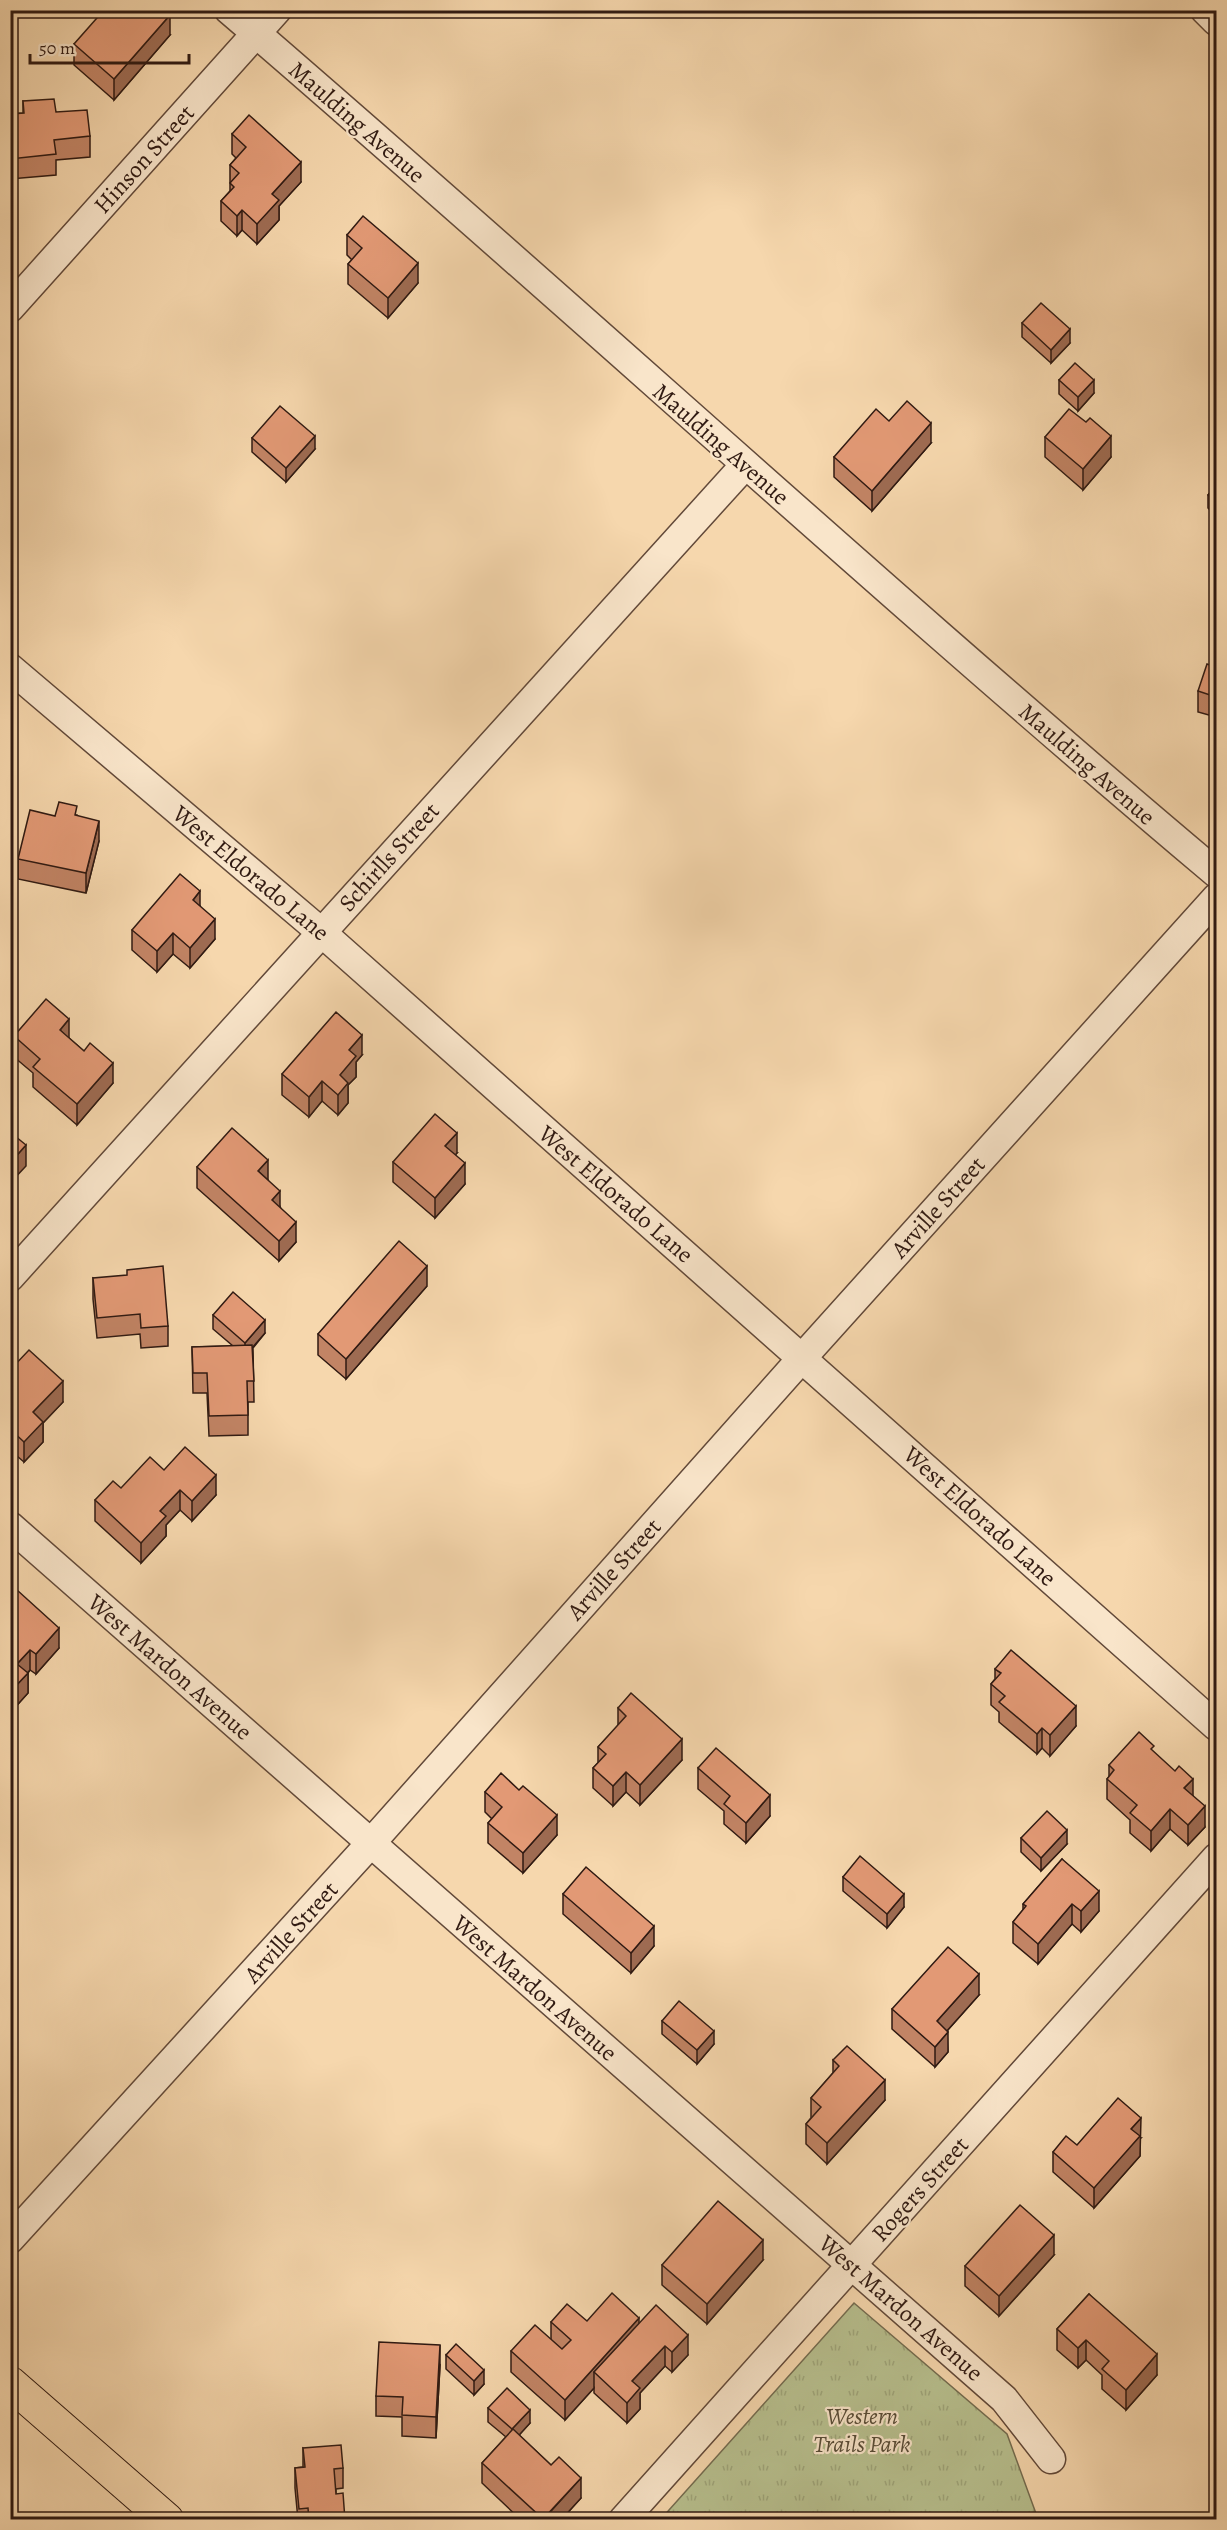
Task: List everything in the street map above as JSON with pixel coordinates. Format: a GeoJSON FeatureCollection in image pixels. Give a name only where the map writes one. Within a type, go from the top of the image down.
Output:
{"type":"FeatureCollection","features":[{"type":"Feature","properties":{"kind":"main road"},"geometry":{"type":"LineString","coordinates":[[10,2384],[167,2520]]}},
{"type":"Feature","properties":{"kind":"street","name":"Maulding Avenue"},"geometry":{"type":"LineString","coordinates":[[229,10],[745,465],[1094,770],[1216,873]]}},
{"type":"Feature","properties":{"kind":"street","name":"Hinson Street"},"geometry":{"type":"LineString","coordinates":[[10,308],[278,10]]}},
{"type":"Feature","properties":{"kind":"street"},"geometry":{"type":"LineString","coordinates":[[1205,10],[1216,21]]}},
{"type":"Feature","properties":{"kind":"street","name":"Schirlls Street"},"geometry":{"type":"LineString","coordinates":[[10,1277],[745,465]]}},
{"type":"Feature","properties":{"kind":"street","name":"West Eldorado Lane"},"geometry":{"type":"LineString","coordinates":[[10,668],[321,932],[1216,1726]]}},
{"type":"Feature","properties":{"kind":"street","name":"Arville Street"},"geometry":{"type":"LineString","coordinates":[[10,2239],[370,1844],[802,1358],[1216,898]]}},
{"type":"Feature","properties":{"kind":"street","name":"West Mardon Avenue"},"geometry":{"type":"LineString","coordinates":[[10,1526],[1004,2398],[1051,2459]]}},
{"type":"Feature","properties":{"kind":"street","name":"Rogers Street"},"geometry":{"type":"LineString","coordinates":[[623,2520],[1216,1858]]}},
{"type":"Feature","properties":{"kind":"green space","name":"Western Trails Park"},"geometry":{"type":"Polygon","coordinates":[[[854,2303],[1007,2434],[1038,2519],[661,2519],[854,2303]]]}},
{"type":"Feature","properties":{"kind":"building"},"geometry":{"type":"Polygon","coordinates":[[[104,10],[165,10],[170,15],[114,79],[74,44],[104,10]]]}},
{"type":"Feature","properties":{"kind":"building"},"geometry":{"type":"Polygon","coordinates":[[[54,99],[56,112],[87,110],[90,136],[54,140],[56,154],[10,159],[10,114],[24,113],[23,101],[54,99]]]}},
{"type":"Feature","properties":{"kind":"building"},"geometry":{"type":"Polygon","coordinates":[[[249,115],[301,162],[272,194],[279,200],[257,224],[242,210],[237,216],[221,201],[234,187],[230,183],[239,173],[230,165],[246,147],[232,134],[249,115]]]}},
{"type":"Feature","properties":{"kind":"building"},"geometry":{"type":"Polygon","coordinates":[[[363,216],[418,263],[388,298],[348,264],[362,248],[347,235],[363,216]]]}},
{"type":"Feature","properties":{"kind":"building"},"geometry":{"type":"Polygon","coordinates":[[[1041,303],[1070,329],[1051,350],[1022,323],[1041,303]]]}},
{"type":"Feature","properties":{"kind":"building"},"geometry":{"type":"Polygon","coordinates":[[[1075,363],[1094,380],[1078,397],[1059,380],[1075,363]]]}},
{"type":"Feature","properties":{"kind":"building"},"geometry":{"type":"Polygon","coordinates":[[[907,401],[931,423],[872,491],[834,457],[876,409],[889,421],[907,401]]]}},
{"type":"Feature","properties":{"kind":"building"},"geometry":{"type":"Polygon","coordinates":[[[280,406],[315,436],[286,468],[252,438],[280,406]]]}},
{"type":"Feature","properties":{"kind":"building"},"geometry":{"type":"Polygon","coordinates":[[[1069,409],[1086,422],[1090,418],[1111,436],[1083,469],[1045,437],[1069,409]]]}},
{"type":"Feature","properties":{"kind":"building"},"geometry":{"type":"Polygon","coordinates":[[[1216,486],[1216,502],[1208,495],[1216,486]]]}},
{"type":"Feature","properties":{"kind":"building"},"geometry":{"type":"Polygon","coordinates":[[[1207,664],[1216,667],[1216,697],[1198,691],[1207,664]]]}},
{"type":"Feature","properties":{"kind":"building"},"geometry":{"type":"Polygon","coordinates":[[[59,802],[77,806],[75,815],[99,821],[86,873],[18,859],[30,810],[55,816],[59,802]]]}},
{"type":"Feature","properties":{"kind":"building"},"geometry":{"type":"Polygon","coordinates":[[[180,874],[200,891],[193,900],[215,919],[190,948],[173,933],[157,951],[132,930],[180,874]]]}},
{"type":"Feature","properties":{"kind":"building"},"geometry":{"type":"Polygon","coordinates":[[[46,999],[69,1019],[60,1030],[84,1051],[90,1043],[113,1063],[77,1104],[33,1067],[40,1059],[14,1036],[46,999]]]}},
{"type":"Feature","properties":{"kind":"building"},"geometry":{"type":"Polygon","coordinates":[[[336,1012],[362,1035],[349,1050],[356,1056],[340,1075],[348,1083],[338,1095],[322,1081],[309,1097],[282,1074],[336,1012]]]}},
{"type":"Feature","properties":{"kind":"building"},"geometry":{"type":"Polygon","coordinates":[[[435,1114],[457,1133],[445,1146],[465,1163],[435,1198],[393,1162],[435,1114]]]}},
{"type":"Feature","properties":{"kind":"building"},"geometry":{"type":"Polygon","coordinates":[[[232,1128],[268,1160],[258,1171],[280,1191],[272,1200],[296,1222],[279,1241],[197,1167],[232,1128]]]}},
{"type":"Feature","properties":{"kind":"building"},"geometry":{"type":"Polygon","coordinates":[[[10,1132],[26,1145],[10,1163],[10,1132]]]}},
{"type":"Feature","properties":{"kind":"building"},"geometry":{"type":"Polygon","coordinates":[[[399,1241],[427,1266],[346,1359],[318,1334],[399,1241]]]}},
{"type":"Feature","properties":{"kind":"building"},"geometry":{"type":"Polygon","coordinates":[[[163,1266],[168,1326],[141,1328],[140,1314],[97,1318],[93,1278],[127,1275],[127,1270],[163,1266]]]}},
{"type":"Feature","properties":{"kind":"building"},"geometry":{"type":"Polygon","coordinates":[[[233,1292],[265,1320],[245,1343],[213,1315],[233,1292]]]}},
{"type":"Feature","properties":{"kind":"building"},"geometry":{"type":"Polygon","coordinates":[[[252,1345],[254,1381],[247,1381],[248,1415],[209,1416],[207,1373],[193,1373],[192,1347],[252,1345]]]}},
{"type":"Feature","properties":{"kind":"building"},"geometry":{"type":"Polygon","coordinates":[[[29,1350],[63,1381],[33,1412],[43,1422],[24,1442],[10,1429],[10,1370],[29,1350]]]}},
{"type":"Feature","properties":{"kind":"building"},"geometry":{"type":"Polygon","coordinates":[[[185,1447],[216,1475],[192,1501],[180,1490],[160,1511],[166,1516],[141,1543],[95,1500],[113,1481],[121,1488],[150,1457],[164,1470],[185,1447]]]}},
{"type":"Feature","properties":{"kind":"building"},"geometry":{"type":"Polygon","coordinates":[[[17,1590],[59,1628],[36,1654],[30,1650],[17,1664],[28,1673],[10,1692],[10,1598],[17,1590]]]}},
{"type":"Feature","properties":{"kind":"building"},"geometry":{"type":"Polygon","coordinates":[[[1011,1650],[1076,1706],[1050,1735],[1042,1728],[1037,1734],[999,1702],[1005,1696],[991,1684],[1001,1673],[995,1669],[1011,1650]]]}},
{"type":"Feature","properties":{"kind":"building"},"geometry":{"type":"Polygon","coordinates":[[[631,1693],[682,1739],[640,1785],[626,1772],[613,1786],[593,1768],[606,1754],[598,1747],[626,1716],[618,1708],[631,1693]]]}},
{"type":"Feature","properties":{"kind":"building"},"geometry":{"type":"Polygon","coordinates":[[[1139,1732],[1154,1746],[1151,1749],[1175,1771],[1179,1766],[1193,1779],[1184,1788],[1205,1806],[1188,1825],[1170,1809],[1151,1831],[1130,1813],[1137,1805],[1107,1779],[1114,1770],[1109,1765],[1139,1732]]]}},
{"type":"Feature","properties":{"kind":"building"},"geometry":{"type":"Polygon","coordinates":[[[716,1748],[770,1795],[746,1823],[724,1804],[730,1796],[698,1768],[716,1748]]]}},
{"type":"Feature","properties":{"kind":"building"},"geometry":{"type":"Polygon","coordinates":[[[501,1773],[519,1790],[523,1786],[557,1815],[523,1853],[488,1823],[502,1807],[485,1792],[501,1773]]]}},
{"type":"Feature","properties":{"kind":"building"},"geometry":{"type":"Polygon","coordinates":[[[1047,1811],[1067,1830],[1041,1858],[1021,1838],[1047,1811]]]}},
{"type":"Feature","properties":{"kind":"building"},"geometry":{"type":"Polygon","coordinates":[[[860,1856],[904,1894],[887,1914],[843,1877],[860,1856]]]}},
{"type":"Feature","properties":{"kind":"building"},"geometry":{"type":"Polygon","coordinates":[[[1062,1859],[1099,1891],[1081,1911],[1072,1904],[1038,1944],[1013,1922],[1026,1906],[1023,1904],[1062,1859]]]}},
{"type":"Feature","properties":{"kind":"building"},"geometry":{"type":"Polygon","coordinates":[[[586,1867],[654,1926],[631,1953],[563,1894],[586,1867]]]}},
{"type":"Feature","properties":{"kind":"building"},"geometry":{"type":"Polygon","coordinates":[[[948,1947],[979,1974],[937,2021],[948,2032],[935,2047],[892,2009],[948,1947]]]}},
{"type":"Feature","properties":{"kind":"building"},"geometry":{"type":"Polygon","coordinates":[[[679,2001],[714,2031],[697,2050],[662,2021],[679,2001]]]}},
{"type":"Feature","properties":{"kind":"building"},"geometry":{"type":"Polygon","coordinates":[[[847,2046],[885,2080],[827,2143],[806,2124],[821,2107],[811,2098],[839,2066],[833,2060],[847,2046]]]}},
{"type":"Feature","properties":{"kind":"building"},"geometry":{"type":"Polygon","coordinates":[[[1118,2098],[1141,2118],[1131,2129],[1140,2136],[1094,2188],[1053,2152],[1066,2136],[1077,2145],[1118,2098]]]}},
{"type":"Feature","properties":{"kind":"building"},"geometry":{"type":"Polygon","coordinates":[[[718,2201],[763,2240],[707,2304],[662,2265],[718,2201]]]}},
{"type":"Feature","properties":{"kind":"building"},"geometry":{"type":"Polygon","coordinates":[[[1020,2205],[1054,2235],[999,2296],[965,2266],[1020,2205]]]}},
{"type":"Feature","properties":{"kind":"building"},"geometry":{"type":"Polygon","coordinates":[[[612,2293],[639,2318],[565,2400],[511,2351],[535,2325],[562,2349],[571,2340],[551,2322],[567,2304],[587,2321],[612,2293]]]}},
{"type":"Feature","properties":{"kind":"building"},"geometry":{"type":"Polygon","coordinates":[[[1089,2294],[1157,2354],[1126,2390],[1102,2369],[1109,2361],[1086,2340],[1078,2348],[1057,2329],[1089,2294]]]}},
{"type":"Feature","properties":{"kind":"building"},"geometry":{"type":"Polygon","coordinates":[[[656,2305],[688,2335],[672,2352],[665,2346],[632,2381],[640,2388],[627,2403],[594,2372],[656,2305]]]}},
{"type":"Feature","properties":{"kind":"building"},"geometry":{"type":"Polygon","coordinates":[[[379,2342],[440,2345],[436,2417],[402,2415],[403,2397],[376,2396],[379,2342]]]}},
{"type":"Feature","properties":{"kind":"building"},"geometry":{"type":"Polygon","coordinates":[[[456,2344],[484,2370],[474,2381],[446,2355],[456,2344]]]}},
{"type":"Feature","properties":{"kind":"building"},"geometry":{"type":"Polygon","coordinates":[[[507,2388],[530,2410],[512,2429],[488,2408],[507,2388]]]}},
{"type":"Feature","properties":{"kind":"building"},"geometry":{"type":"Polygon","coordinates":[[[513,2429],[551,2465],[559,2457],[581,2478],[543,2519],[482,2463],[513,2429]]]}},
{"type":"Feature","properties":{"kind":"building"},"geometry":{"type":"Polygon","coordinates":[[[341,2445],[343,2468],[334,2469],[336,2494],[343,2493],[345,2520],[309,2520],[308,2508],[299,2509],[295,2468],[305,2467],[303,2448],[341,2445]]]}}]}
